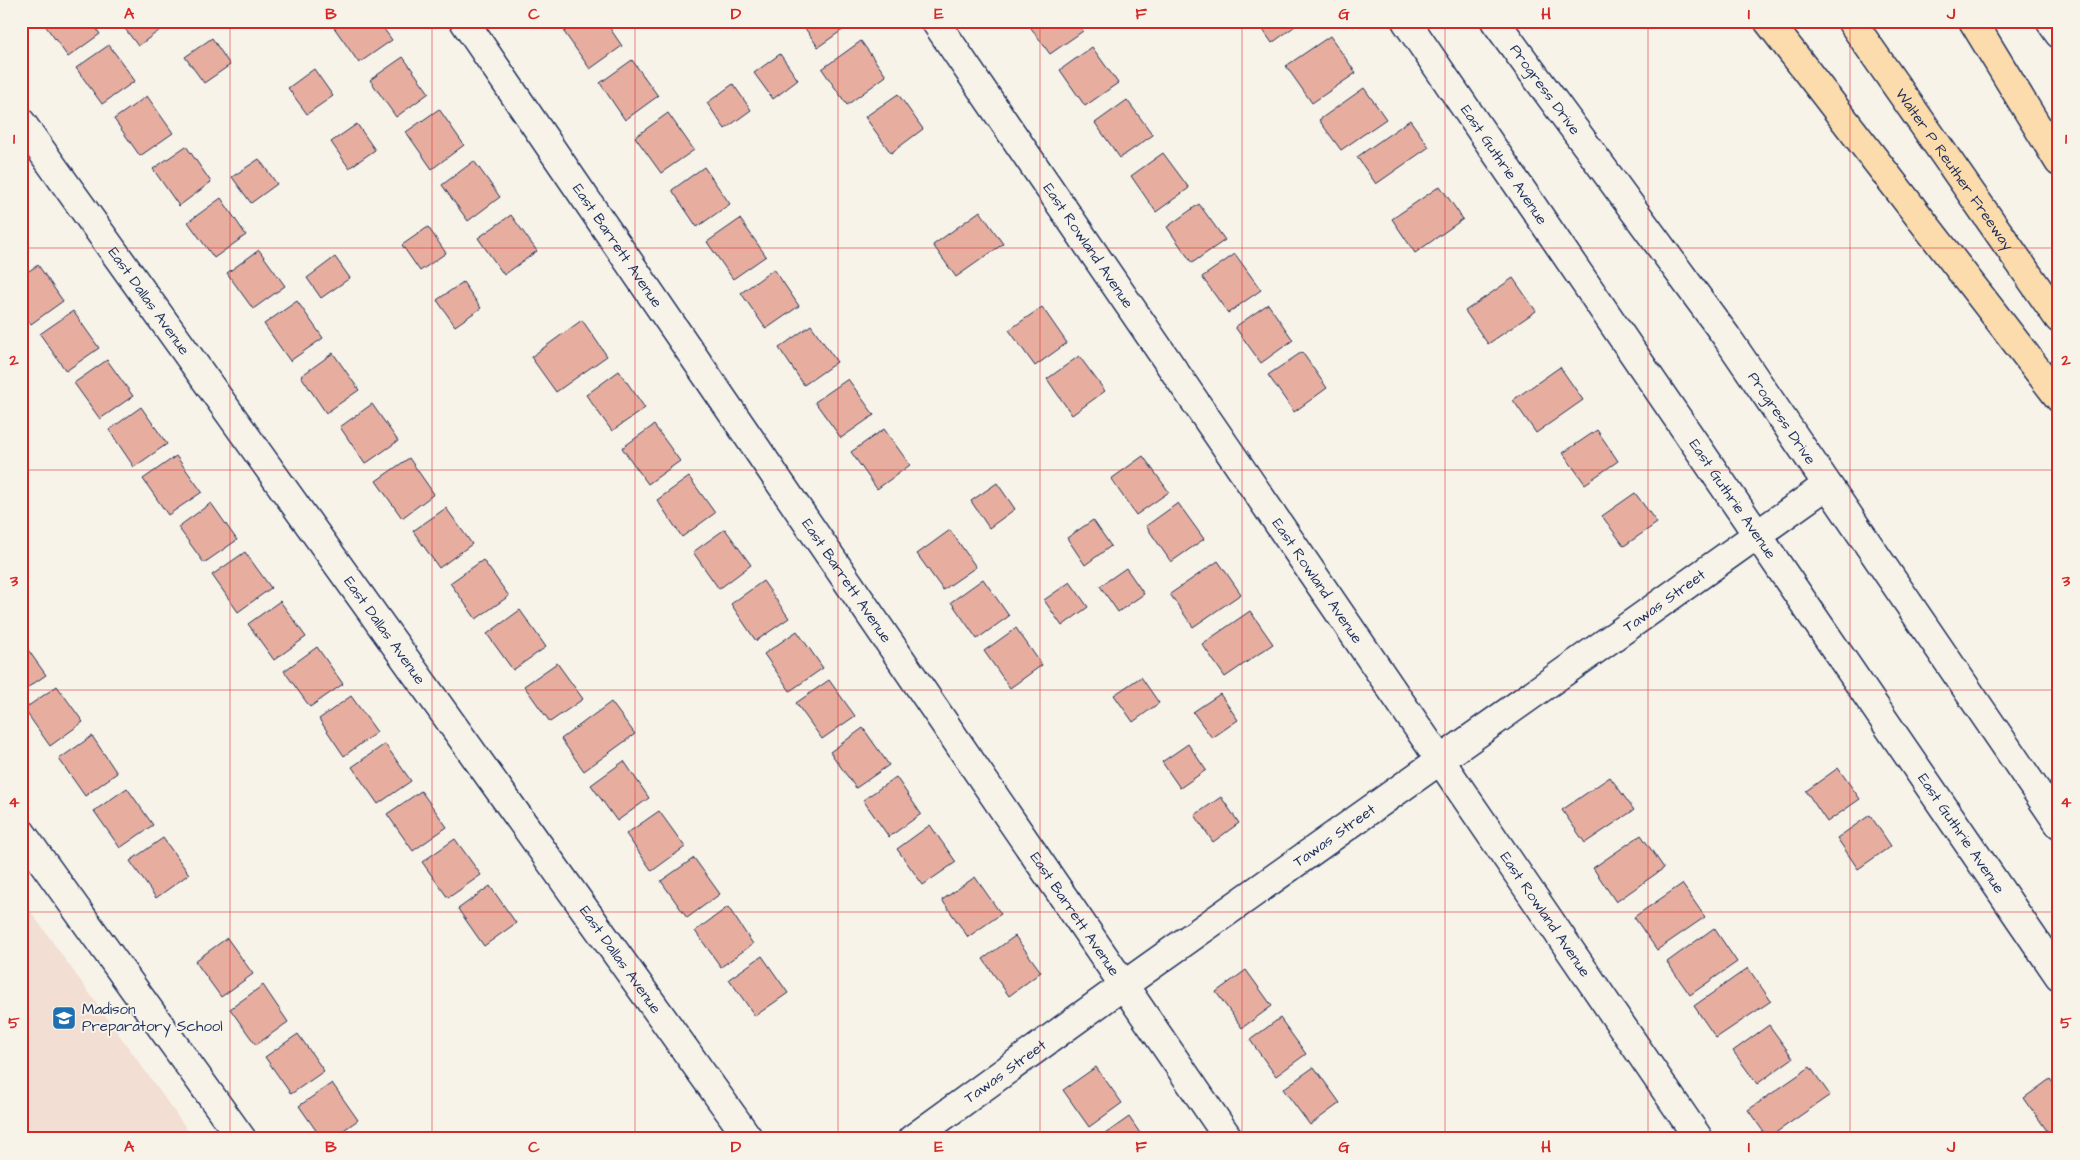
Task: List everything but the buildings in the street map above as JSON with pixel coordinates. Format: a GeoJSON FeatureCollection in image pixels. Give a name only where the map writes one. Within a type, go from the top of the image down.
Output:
{"type":"FeatureCollection","features":[{"type":"Feature","properties":{"kind":"highway"},"geometry":{"type":"LineString","coordinates":[[1768,21],[2059,398]]}},
{"type":"Feature","properties":{"kind":"highway","name":"Walter P Reuther Freeway"},"geometry":{"type":"LineString","coordinates":[[1851,21],[2059,319]]}},
{"type":"Feature","properties":{"kind":"highway"},"geometry":{"type":"LineString","coordinates":[[1973,21],[2059,162]]}},
{"type":"Feature","properties":{"kind":"street","name":"East Barrett Avenue"},"geometry":{"type":"LineString","coordinates":[[464,21],[1229,1139]]}},
{"type":"Feature","properties":{"kind":"street","name":"East Rowland Avenue"},"geometry":{"type":"LineString","coordinates":[[935,21],[1699,1139]]}},
{"type":"Feature","properties":{"kind":"street","name":"East Guthrie Avenue"},"geometry":{"type":"LineString","coordinates":[[1406,21],[2059,976]]}},
{"type":"Feature","properties":{"kind":"street","name":"Progress Drive"},"geometry":{"type":"LineString","coordinates":[[1495,21],[1726,336],[2059,824]]}},
{"type":"Feature","properties":{"kind":"street"},"geometry":{"type":"LineString","coordinates":[[2050,21],[2059,34]]}},
{"type":"Feature","properties":{"kind":"street","name":"East Dallas Avenue"},"geometry":{"type":"LineString","coordinates":[[21,122],[749,1139]]}},
{"type":"Feature","properties":{"kind":"street","name":"Tawas Street"},"geometry":{"type":"LineString","coordinates":[[912,1139],[1124,985],[1826,484]]}},
{"type":"Feature","properties":{"kind":"street"},"geometry":{"type":"LineString","coordinates":[[21,832],[242,1139]]}},
{"type":"Feature","properties":{"kind":"shaded area","name":"Madison Preparatory School"},"geometry":{"type":"Polygon","coordinates":[[[21,898],[194,1139],[21,1139],[21,898]]]}},
{"type":"Feature","properties":{"kind":"place","name":"Madison Preparatory School"},"geometry":{"type":"Point","coordinates":[64,1018]}}]}
